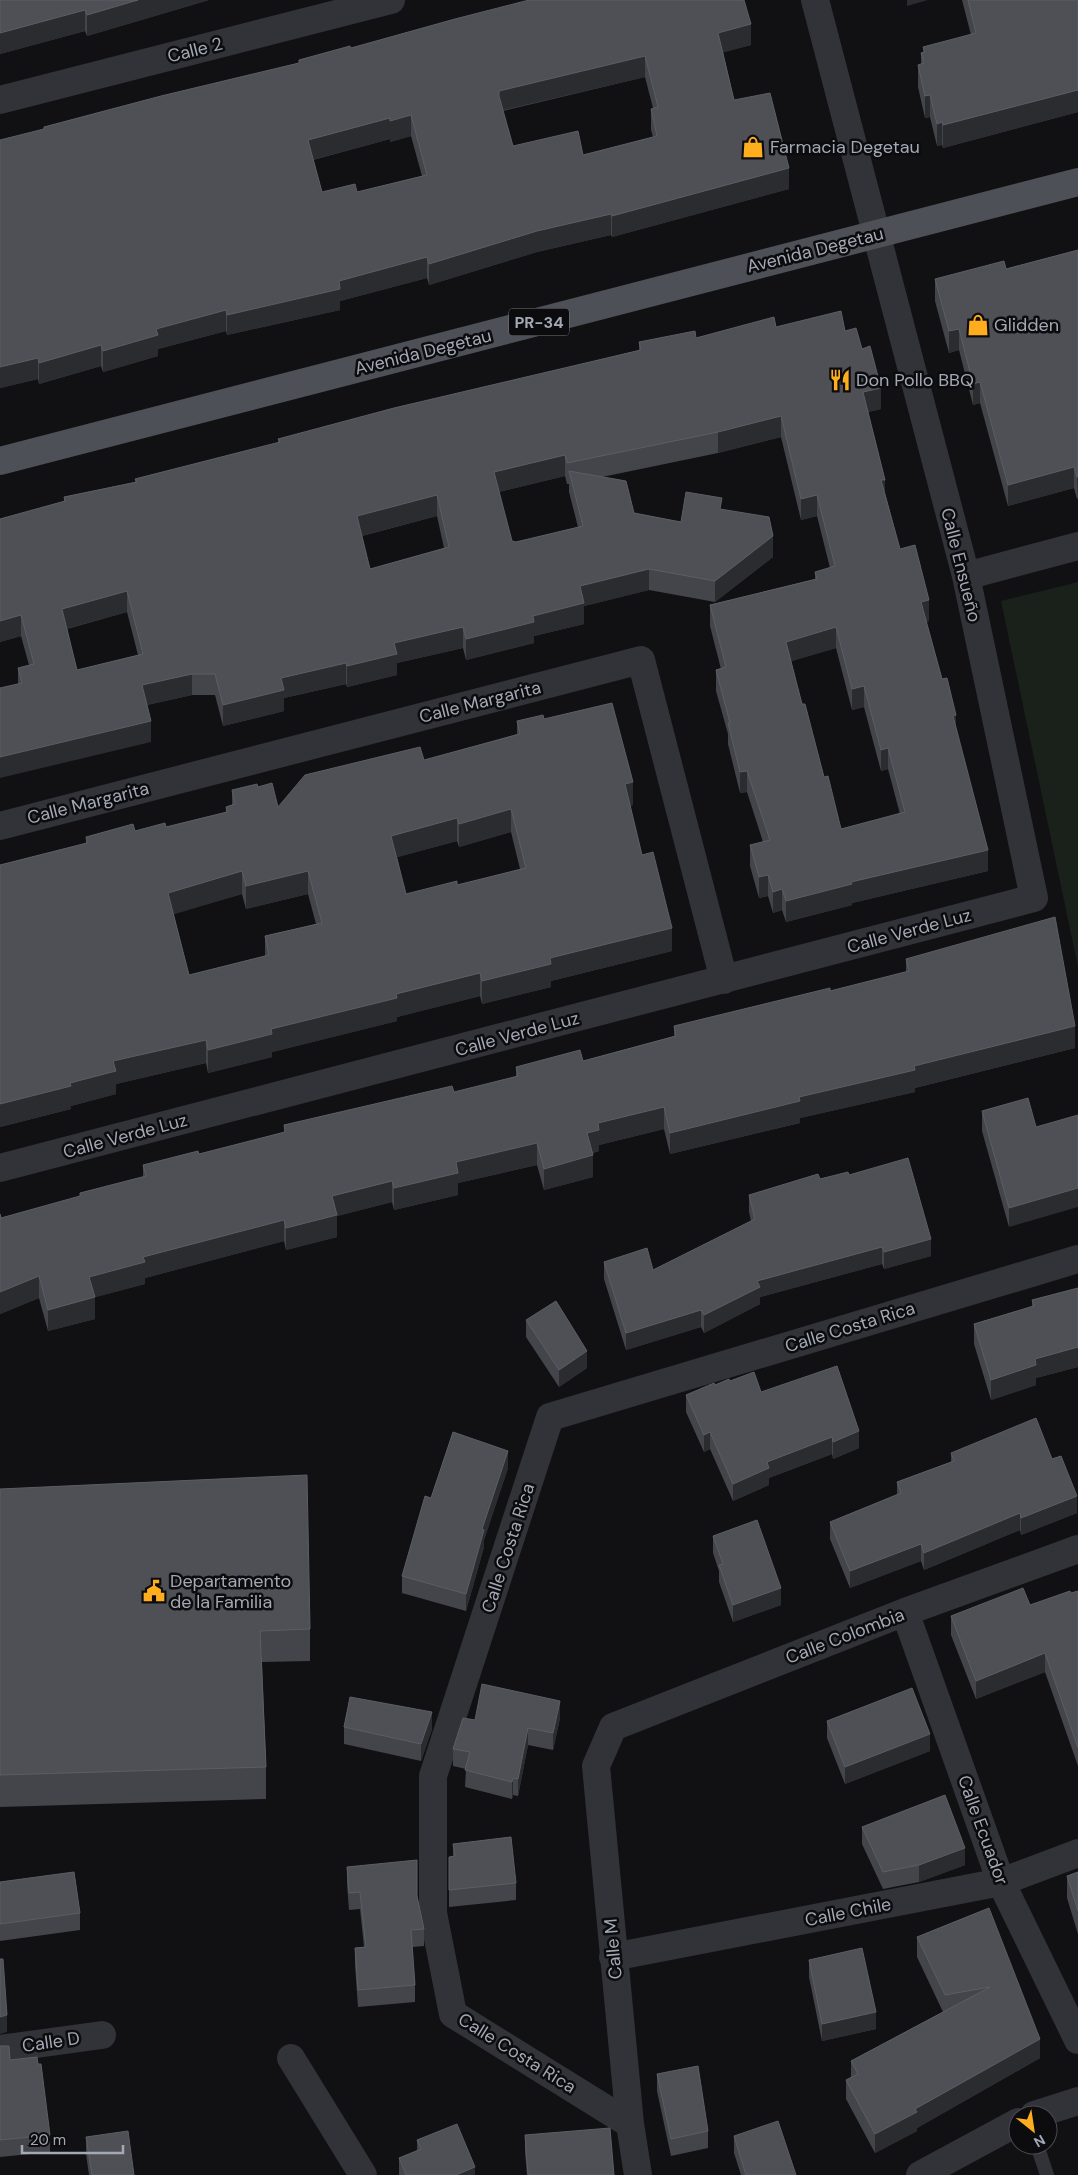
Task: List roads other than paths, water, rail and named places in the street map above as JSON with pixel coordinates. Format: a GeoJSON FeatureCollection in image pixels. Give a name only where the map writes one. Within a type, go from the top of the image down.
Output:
{"type":"FeatureCollection","features":[{"type":"Feature","properties":{"kind":"main road","name":"Avenida Degetau"},"geometry":{"type":"LineString","coordinates":[[0,461],[1078,182]]}},
{"type":"Feature","properties":{"kind":"street","name":"Calle 2"},"geometry":{"type":"LineString","coordinates":[[0,100],[391,0]]}},
{"type":"Feature","properties":{"kind":"street","name":"Calle Ensueño"},"geometry":{"type":"LineString","coordinates":[[815,0],[875,235],[966,576],[1034,898]]}},
{"type":"Feature","properties":{"kind":"street"},"geometry":{"type":"LineString","coordinates":[[966,576],[1078,546]]}},
{"type":"Feature","properties":{"kind":"street","name":"Calle Margarita"},"geometry":{"type":"LineString","coordinates":[[0,826],[641,660],[724,980]]}},
{"type":"Feature","properties":{"kind":"street","name":"Calle Verde Luz"},"geometry":{"type":"LineString","coordinates":[[0,1168],[1034,898]]}},
{"type":"Feature","properties":{"kind":"street","name":"Calle Costa Rica"},"geometry":{"type":"LineString","coordinates":[[630,2124],[453,2014],[433,1913],[433,1776],[550,1417],[1078,1259]]}},
{"type":"Feature","properties":{"kind":"street","name":"Calle Colombia"},"geometry":{"type":"LineString","coordinates":[[613,1726],[905,1612],[1078,1550]]}},
{"type":"Feature","properties":{"kind":"street","name":"Calle Ecuador"},"geometry":{"type":"LineString","coordinates":[[905,1612],[1001,1882],[1078,2040]]}},
{"type":"Feature","properties":{"kind":"street","name":"Calle M"},"geometry":{"type":"LineString","coordinates":[[613,1726],[596,1766],[630,2124],[638,2175]]}},
{"type":"Feature","properties":{"kind":"street","name":"Calle Chile"},"geometry":{"type":"LineString","coordinates":[[613,1957],[1001,1882],[1078,1852]]}},
{"type":"Feature","properties":{"kind":"street","name":"Calle D"},"geometry":{"type":"LineString","coordinates":[[0,2049],[102,2035]]}},
{"type":"Feature","properties":{"kind":"street"},"geometry":{"type":"LineString","coordinates":[[291,2058],[363,2175]]}},
{"type":"Feature","properties":{"kind":"street"},"geometry":{"type":"LineString","coordinates":[[1058,2107],[1078,2101]]}},
{"type":"Feature","properties":{"kind":"street"},"geometry":{"type":"LineString","coordinates":[[920,2175],[1008,2127]]}},
{"type":"Feature","properties":{"kind":"lane"},"geometry":{"type":"LineString","coordinates":[[1040,2155],[1047,2175]]}},
{"type":"Feature","properties":{"kind":"place","name":"Farmacia Degetau"},"geometry":{"type":"Point","coordinates":[753,147]}},
{"type":"Feature","properties":{"kind":"place","name":"Glidden"},"geometry":{"type":"Point","coordinates":[978,325]}},
{"type":"Feature","properties":{"kind":"place","name":"Don Pollo BBQ"},"geometry":{"type":"Point","coordinates":[840,380]}},
{"type":"Feature","properties":{"kind":"place","name":"Departamento de la Familia"},"geometry":{"type":"Point","coordinates":[154,1591]}}]}
